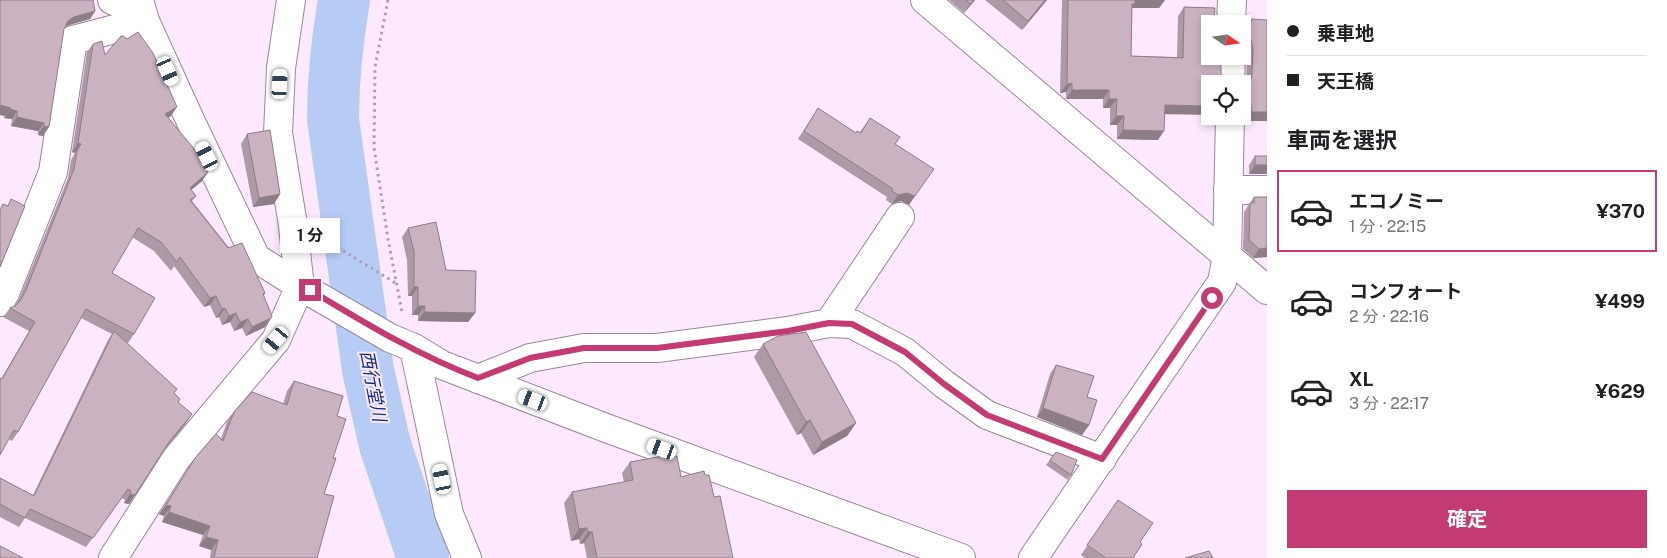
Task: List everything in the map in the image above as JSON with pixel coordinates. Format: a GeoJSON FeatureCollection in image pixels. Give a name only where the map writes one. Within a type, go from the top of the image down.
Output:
{"type":"FeatureCollection","features":[{"type":"Feature","properties":{"kind":"street"},"geometry":{"type":"LineString","coordinates":[[112,0],[142,12],[191,122],[256,258],[305,288],[442,365],[606,428],[961,558]]}},
{"type":"Feature","properties":{"kind":"street"},"geometry":{"type":"LineString","coordinates":[[113,558],[176,459],[276,340],[305,288],[278,133],[281,68],[291,0]]}},
{"type":"Feature","properties":{"kind":"street"},"geometry":{"type":"LineString","coordinates":[[925,0],[1267,290]]}},
{"type":"Feature","properties":{"kind":"street"},"geometry":{"type":"LineString","coordinates":[[1232,0],[1232,15]]}},
{"type":"Feature","properties":{"kind":"street"},"geometry":{"type":"LineString","coordinates":[[0,302],[52,172],[73,40],[142,12]]}},
{"type":"Feature","properties":{"kind":"street"},"geometry":{"type":"LineString","coordinates":[[1033,558],[1222,282],[1227,256],[1230,125]]}},
{"type":"Feature","properties":{"kind":"street"},"geometry":{"type":"LineString","coordinates":[[1228,190],[1267,190]]}},
{"type":"Feature","properties":{"kind":"street"},"geometry":{"type":"LineString","coordinates":[[829,323],[900,217]]}},
{"type":"Feature","properties":{"kind":"street"},"geometry":{"type":"LineString","coordinates":[[478,378],[530,358],[584,348],[657,348],[788,331],[829,323],[852,324],[905,352],[944,384],[987,415],[1102,459]]}},
{"type":"Feature","properties":{"kind":"street"},"geometry":{"type":"LineString","coordinates":[[402,343],[449,514],[467,558]]}},
{"type":"Feature","properties":{"kind":"path"},"geometry":{"type":"LineString","coordinates":[[388,0],[375,66],[374,148],[401,309]]}},
{"type":"Feature","properties":{"kind":"path"},"geometry":{"type":"LineString","coordinates":[[321,237],[397,284],[401,309],[402,343]]}},
{"type":"Feature","properties":{"kind":"building"},"geometry":{"type":"Polygon","coordinates":[[[0,0],[93,0],[95,11],[74,17],[68,21],[64,29],[49,127],[44,126],[44,123],[17,117],[17,111],[0,105],[0,0]]]}},
{"type":"Feature","properties":{"kind":"building"},"geometry":{"type":"Polygon","coordinates":[[[966,0],[974,0],[970,4],[966,0]]]}},
{"type":"Feature","properties":{"kind":"building"},"geometry":{"type":"Polygon","coordinates":[[[1003,0],[1045,0],[1028,21],[1003,0]]]}},
{"type":"Feature","properties":{"kind":"building"},"geometry":{"type":"Polygon","coordinates":[[[1068,0],[1135,0],[1135,4],[1132,4],[1131,56],[1183,58],[1184,7],[1215,8],[1214,15],[1201,15],[1201,65],[1221,65],[1221,75],[1201,75],[1201,106],[1165,105],[1164,131],[1123,130],[1124,116],[1116,116],[1117,99],[1109,99],[1109,90],[1072,90],[1072,83],[1067,84],[1068,0]]]}},
{"type":"Feature","properties":{"kind":"building"},"geometry":{"type":"Polygon","coordinates":[[[1252,19],[1267,20],[1267,112],[1252,112],[1251,79],[1253,48],[1252,19]]]}},
{"type":"Feature","properties":{"kind":"building"},"geometry":{"type":"Polygon","coordinates":[[[138,32],[153,53],[177,107],[165,114],[201,157],[208,172],[190,188],[196,196],[190,200],[228,248],[242,243],[265,293],[263,294],[272,316],[252,327],[248,319],[240,322],[236,313],[229,316],[225,308],[222,309],[216,296],[210,298],[180,257],[177,262],[161,242],[138,228],[112,273],[155,298],[134,334],[86,309],[18,432],[14,430],[0,455],[0,378],[2,379],[35,322],[10,308],[20,301],[26,290],[74,169],[77,151],[81,144],[78,143],[93,44],[102,41],[105,55],[121,36],[127,39],[138,32]]]}},
{"type":"Feature","properties":{"kind":"building"},"geometry":{"type":"Polygon","coordinates":[[[818,108],[856,133],[857,131],[861,133],[870,118],[900,137],[895,144],[934,169],[915,196],[907,193],[898,195],[892,191],[893,189],[804,131],[818,108]]]}},
{"type":"Feature","properties":{"kind":"building"},"geometry":{"type":"Polygon","coordinates":[[[270,130],[280,194],[259,198],[247,134],[270,130]]]}},
{"type":"Feature","properties":{"kind":"building"},"geometry":{"type":"Polygon","coordinates":[[[1255,156],[1267,156],[1267,165],[1255,165],[1255,156]]]}},
{"type":"Feature","properties":{"kind":"building"},"geometry":{"type":"Polygon","coordinates":[[[1254,197],[1267,197],[1267,248],[1259,249],[1249,240],[1250,203],[1254,203],[1254,197]]]}},
{"type":"Feature","properties":{"kind":"building"},"geometry":{"type":"Polygon","coordinates":[[[11,199],[25,206],[0,267],[0,210],[3,204],[8,206],[11,199]]]}},
{"type":"Feature","properties":{"kind":"building"},"geometry":{"type":"Polygon","coordinates":[[[436,222],[446,270],[476,271],[475,313],[424,312],[425,306],[418,306],[418,287],[414,287],[414,251],[408,228],[436,222]]]}},
{"type":"Feature","properties":{"kind":"building"},"geometry":{"type":"Polygon","coordinates":[[[114,331],[177,389],[174,393],[180,399],[178,402],[192,414],[169,442],[135,495],[130,494],[131,491],[128,489],[93,538],[30,509],[25,518],[0,504],[0,478],[34,496],[114,331]]]}},
{"type":"Feature","properties":{"kind":"building"},"geometry":{"type":"Polygon","coordinates":[[[806,332],[856,423],[822,442],[810,420],[806,422],[763,344],[778,336],[806,332]]]}},
{"type":"Feature","properties":{"kind":"building"},"geometry":{"type":"Polygon","coordinates":[[[1056,365],[1094,376],[1087,397],[1097,400],[1089,425],[1043,408],[1056,365]]]}},
{"type":"Feature","properties":{"kind":"building"},"geometry":{"type":"Polygon","coordinates":[[[294,381],[343,396],[337,416],[346,419],[324,494],[334,496],[317,558],[214,558],[218,540],[206,537],[210,526],[169,512],[171,506],[166,505],[195,458],[216,434],[223,441],[234,412],[252,392],[287,405],[294,381]]]}},
{"type":"Feature","properties":{"kind":"building"},"geometry":{"type":"Polygon","coordinates":[[[1056,452],[1077,460],[1071,475],[1050,460],[1056,452]]]}},
{"type":"Feature","properties":{"kind":"building"},"geometry":{"type":"Polygon","coordinates":[[[669,455],[670,457],[677,456],[681,477],[704,471],[705,475],[709,475],[714,497],[720,496],[733,558],[597,558],[592,532],[588,532],[587,528],[579,529],[572,492],[633,480],[630,462],[669,455]]]}},
{"type":"Feature","properties":{"kind":"building"},"geometry":{"type":"Polygon","coordinates":[[[1118,500],[1153,523],[1140,542],[1142,544],[1133,558],[1106,558],[1087,545],[1118,500]]]}},
{"type":"Feature","properties":{"kind":"building"},"geometry":{"type":"Polygon","coordinates":[[[0,546],[23,558],[0,558],[0,546]]]}},
{"type":"Feature","properties":{"kind":"building"},"geometry":{"type":"Polygon","coordinates":[[[1209,551],[1213,558],[1185,558],[1209,551]]]}},
{"type":"Feature","properties":{"kind":"waterway","name":"西行堂川"},"geometry":{"type":"LineString","coordinates":[[344,0],[336,59],[333,119],[368,370],[385,445],[423,558]]}},
{"type":"Feature","properties":{"kind":"route"},"geometry":{"type":"LineString","coordinates":[[310,290],[390,338],[414,348],[442,365],[478,378],[530,358],[584,348],[657,348],[788,331],[829,323],[852,324],[905,352],[944,384],[987,415],[1102,459],[1212,298]]}}]}
